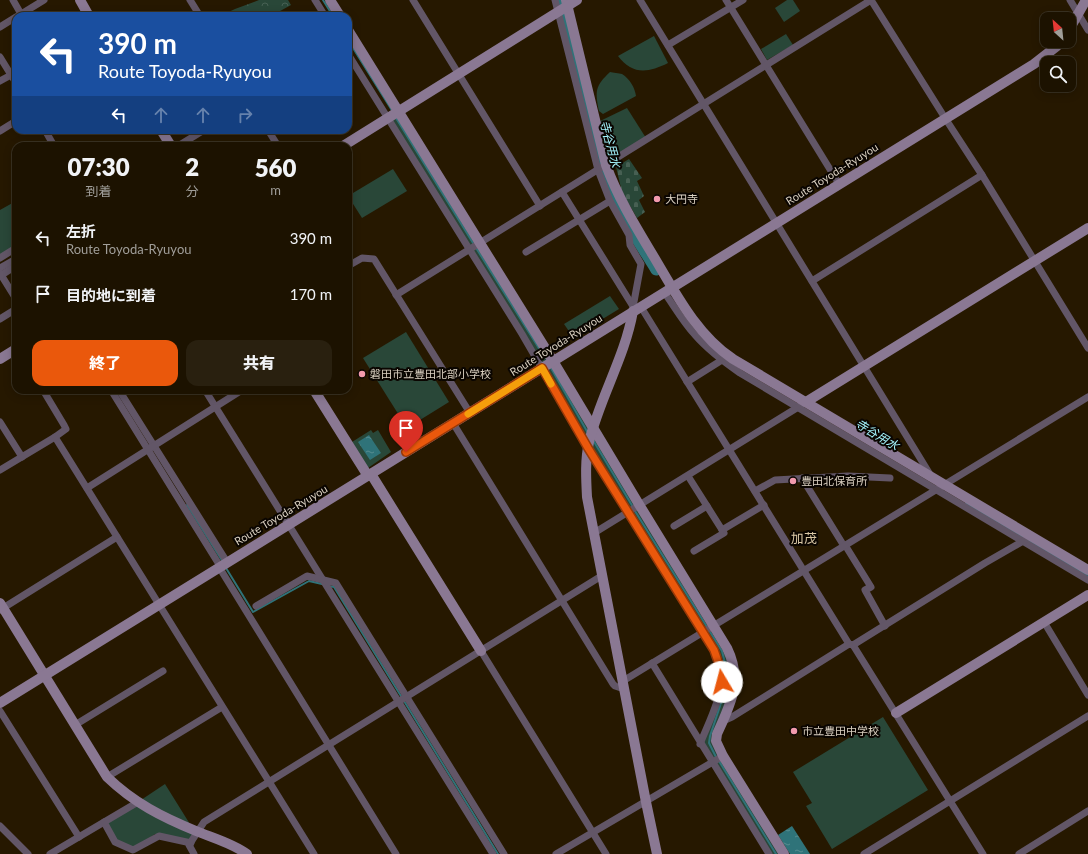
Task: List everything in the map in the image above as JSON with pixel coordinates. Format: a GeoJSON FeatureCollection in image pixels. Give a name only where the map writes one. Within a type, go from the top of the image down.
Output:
{"type":"FeatureCollection","features":[{"type":"Feature","properties":{"kind":"street"},"geometry":{"type":"LineString","coordinates":[[12,0],[16,12]]}},
{"type":"Feature","properties":{"kind":"street"},"geometry":{"type":"LineString","coordinates":[[24,12],[44,0]]}},
{"type":"Feature","properties":{"kind":"street"},"geometry":{"type":"LineString","coordinates":[[80,0],[87,12]]}},
{"type":"Feature","properties":{"kind":"street"},"geometry":{"type":"LineString","coordinates":[[190,0],[198,12]]}},
{"type":"Feature","properties":{"kind":"street"},"geometry":{"type":"LineString","coordinates":[[315,0],[322,12]]}},
{"type":"Feature","properties":{"kind":"street"},"geometry":{"type":"LineString","coordinates":[[330,0],[338,12]]}},
{"type":"Feature","properties":{"kind":"street"},"geometry":{"type":"LineString","coordinates":[[413,0],[540,206]]}},
{"type":"Feature","properties":{"kind":"street"},"geometry":{"type":"LineString","coordinates":[[555,0],[563,7],[610,201],[629,235],[630,245],[641,264],[636,309],[594,427],[588,448],[585,477],[594,533],[657,854]]}},
{"type":"Feature","properties":{"kind":"street"},"geometry":{"type":"LineString","coordinates":[[350,142],[563,7],[577,0]]}},
{"type":"Feature","properties":{"kind":"street"},"geometry":{"type":"LineString","coordinates":[[640,0],[865,366],[932,478],[940,487]]}},
{"type":"Feature","properties":{"kind":"street"},"geometry":{"type":"LineString","coordinates":[[726,0],[839,184]]}},
{"type":"Feature","properties":{"kind":"street"},"geometry":{"type":"LineString","coordinates":[[668,45],[743,0]]}},
{"type":"Feature","properties":{"kind":"street"},"geometry":{"type":"LineString","coordinates":[[396,295],[871,0],[982,175],[1088,348]]}},
{"type":"Feature","properties":{"kind":"street"},"geometry":{"type":"LineString","coordinates":[[1070,0],[1088,30]]}},
{"type":"Feature","properties":{"kind":"street"},"geometry":{"type":"LineString","coordinates":[[1076,18],[1086,0]]}},
{"type":"Feature","properties":{"kind":"street"},"geometry":{"type":"LineString","coordinates":[[0,27],[12,20]]}},
{"type":"Feature","properties":{"kind":"street"},"geometry":{"type":"LineString","coordinates":[[352,36],[480,243],[547,365],[588,448],[704,632],[718,659],[722,682],[718,698],[700,744]]}},
{"type":"Feature","properties":{"kind":"street","name":"Route Toyoda-Ryuyou"},"geometry":{"type":"LineString","coordinates":[[0,703],[776,222],[1034,64],[1054,48]]}},
{"type":"Feature","properties":{"kind":"street"},"geometry":{"type":"LineString","coordinates":[[0,57],[11,75],[0,81]]}},
{"type":"Feature","properties":{"kind":"street"},"geometry":{"type":"LineString","coordinates":[[352,60],[470,250],[547,365],[594,427],[733,660],[735,672],[733,696],[716,741],[723,756],[784,854]]}},
{"type":"Feature","properties":{"kind":"street"},"geometry":{"type":"LineString","coordinates":[[0,131],[12,124]]}},
{"type":"Feature","properties":{"kind":"street"},"geometry":{"type":"LineString","coordinates":[[184,142],[198,134]]}},
{"type":"Feature","properties":{"kind":"street"},"geometry":{"type":"LineString","coordinates":[[602,167],[682,318],[694,334],[722,360],[740,373],[802,405],[932,478]]}},
{"type":"Feature","properties":{"kind":"street"},"geometry":{"type":"LineString","coordinates":[[812,281],[982,175]]}},
{"type":"Feature","properties":{"kind":"street"},"geometry":{"type":"LineString","coordinates":[[562,192],[636,309],[687,382],[851,645],[896,713],[983,854]]}},
{"type":"Feature","properties":{"kind":"street"},"geometry":{"type":"LineString","coordinates":[[526,252],[610,201]]}},
{"type":"Feature","properties":{"kind":"street"},"geometry":{"type":"LineString","coordinates":[[594,533],[1088,228]]}},
{"type":"Feature","properties":{"kind":"street"},"geometry":{"type":"LineString","coordinates":[[0,258],[12,250]]}},
{"type":"Feature","properties":{"kind":"street"},"geometry":{"type":"LineString","coordinates":[[352,262],[362,258],[374,259],[470,413]]}},
{"type":"Feature","properties":{"kind":"street"},"geometry":{"type":"LineString","coordinates":[[0,273],[12,262]]}},
{"type":"Feature","properties":{"kind":"street"},"geometry":{"type":"LineString","coordinates":[[0,273],[12,268]]}},
{"type":"Feature","properties":{"kind":"street"},"geometry":{"type":"LineString","coordinates":[[0,273],[12,292]]}},
{"type":"Feature","properties":{"kind":"street"},"geometry":{"type":"LineString","coordinates":[[668,290],[685,308],[699,327],[724,353],[802,405],[940,487],[976,502],[1027,539],[1088,580]]}},
{"type":"Feature","properties":{"kind":"street"},"geometry":{"type":"LineString","coordinates":[[0,319],[12,312]]}},
{"type":"Feature","properties":{"kind":"street"},"geometry":{"type":"LineString","coordinates":[[0,359],[12,352]]}},
{"type":"Feature","properties":{"kind":"street"},"geometry":{"type":"LineString","coordinates":[[687,382],[722,360]]}},
{"type":"Feature","properties":{"kind":"street"},"geometry":{"type":"LineString","coordinates":[[0,470],[56,437],[66,429],[45,394]]}},
{"type":"Feature","properties":{"kind":"street"},"geometry":{"type":"LineString","coordinates":[[114,394],[151,447]]}},
{"type":"Feature","properties":{"kind":"street"},"geometry":{"type":"LineString","coordinates":[[121,394],[151,447],[328,744],[396,854]]}},
{"type":"Feature","properties":{"kind":"street"},"geometry":{"type":"LineString","coordinates":[[208,394],[493,854]]}},
{"type":"Feature","properties":{"kind":"street"},"geometry":{"type":"LineString","coordinates":[[87,488],[235,394]]}},
{"type":"Feature","properties":{"kind":"street"},"geometry":{"type":"LineString","coordinates":[[317,394],[481,651],[606,854]]}},
{"type":"Feature","properties":{"kind":"street"},"geometry":{"type":"LineString","coordinates":[[453,423],[561,601],[615,686],[624,685],[652,664],[1088,397]]}},
{"type":"Feature","properties":{"kind":"street"},"geometry":{"type":"LineString","coordinates":[[0,422],[22,457]]}},
{"type":"Feature","properties":{"kind":"street"},"geometry":{"type":"LineString","coordinates":[[56,437],[314,854]]}},
{"type":"Feature","properties":{"kind":"street"},"geometry":{"type":"LineString","coordinates":[[688,476],[724,533],[694,551]]}},
{"type":"Feature","properties":{"kind":"street"},"geometry":{"type":"LineString","coordinates":[[755,491],[774,480],[848,476],[890,478]]}},
{"type":"Feature","properties":{"kind":"street"},"geometry":{"type":"LineString","coordinates":[[802,478],[871,587],[865,590],[885,626]]}},
{"type":"Feature","properties":{"kind":"street"},"geometry":{"type":"LineString","coordinates":[[722,530],[764,505]]}},
{"type":"Feature","properties":{"kind":"street"},"geometry":{"type":"LineString","coordinates":[[674,526],[707,506]]}},
{"type":"Feature","properties":{"kind":"street"},"geometry":{"type":"LineString","coordinates":[[117,537],[1,607],[107,777],[121,790],[156,814],[224,842],[247,854]]}},
{"type":"Feature","properties":{"kind":"street"},"geometry":{"type":"LineString","coordinates":[[1027,539],[1088,570]]}},
{"type":"Feature","properties":{"kind":"street"},"geometry":{"type":"LineString","coordinates":[[709,721],[722,723],[1027,539]]}},
{"type":"Feature","properties":{"kind":"street"},"geometry":{"type":"LineString","coordinates":[[194,854],[189,845],[199,832],[204,822],[603,575]]}},
{"type":"Feature","properties":{"kind":"street"},"geometry":{"type":"LineString","coordinates":[[256,606],[307,576],[336,582],[504,854]]}},
{"type":"Feature","properties":{"kind":"street"},"geometry":{"type":"LineString","coordinates":[[896,713],[1088,595]]}},
{"type":"Feature","properties":{"kind":"street"},"geometry":{"type":"LineString","coordinates":[[1044,622],[1088,695]]}},
{"type":"Feature","properties":{"kind":"street"},"geometry":{"type":"LineString","coordinates":[[652,664],[769,854]]}},
{"type":"Feature","properties":{"kind":"street"},"geometry":{"type":"LineString","coordinates":[[75,725],[163,671]]}},
{"type":"Feature","properties":{"kind":"street"},"geometry":{"type":"LineString","coordinates":[[107,777],[222,707]]}},
{"type":"Feature","properties":{"kind":"street"},"geometry":{"type":"LineString","coordinates":[[0,711],[79,837]]}},
{"type":"Feature","properties":{"kind":"street"},"geometry":{"type":"LineString","coordinates":[[864,854],[1088,716]]}},
{"type":"Feature","properties":{"kind":"street"},"geometry":{"type":"LineString","coordinates":[[556,854],[723,756]]}},
{"type":"Feature","properties":{"kind":"street"},"geometry":{"type":"LineString","coordinates":[[50,854],[138,802]]}},
{"type":"Feature","properties":{"kind":"street"},"geometry":{"type":"LineString","coordinates":[[1019,854],[1088,812]]}},
{"type":"Feature","properties":{"kind":"street"},"geometry":{"type":"LineString","coordinates":[[104,822],[115,842],[137,851],[159,836],[191,843]]}},
{"type":"Feature","properties":{"kind":"street"},"geometry":{"type":"LineString","coordinates":[[0,826],[28,854]]}},
{"type":"Feature","properties":{"kind":"green space"},"geometry":{"type":"Polygon","coordinates":[[[259,0],[288,0],[291,5],[278,12],[229,12],[259,0]]]}},
{"type":"Feature","properties":{"kind":"green space"},"geometry":{"type":"Polygon","coordinates":[[[787,0],[793,0],[800,11],[784,22],[775,8],[787,0]]]}},
{"type":"Feature","properties":{"kind":"green space"},"geometry":{"type":"Polygon","coordinates":[[[786,34],[793,45],[767,60],[761,49],[786,34]]]}},
{"type":"Feature","properties":{"kind":"green space"},"geometry":{"type":"Polygon","coordinates":[[[654,36],[668,63],[654,69],[641,70],[629,67],[618,56],[654,36]]]}},
{"type":"Feature","properties":{"kind":"green space"},"geometry":{"type":"Polygon","coordinates":[[[610,72],[625,76],[632,84],[636,96],[603,114],[599,111],[597,89],[601,81],[610,72]]]}},
{"type":"Feature","properties":{"kind":"green space"},"geometry":{"type":"Polygon","coordinates":[[[627,108],[646,138],[607,162],[598,122],[627,108]]]}},
{"type":"Feature","properties":{"kind":"green space"},"geometry":{"type":"Polygon","coordinates":[[[399,111],[735,672],[716,741],[784,854],[769,854],[700,744],[719,692],[721,670],[714,650],[389,118],[399,111]]]}},
{"type":"Feature","properties":{"kind":"green space"},"geometry":{"type":"Polygon","coordinates":[[[629,159],[642,178],[637,181],[644,196],[639,200],[645,212],[637,218],[622,192],[616,167],[629,159]]]}},
{"type":"Feature","properties":{"kind":"green space"},"geometry":{"type":"Polygon","coordinates":[[[393,169],[407,191],[362,218],[352,202],[352,194],[393,169]]]}},
{"type":"Feature","properties":{"kind":"green space"},"geometry":{"type":"Polygon","coordinates":[[[12,203],[12,250],[0,258],[0,210],[12,203]]]}},
{"type":"Feature","properties":{"kind":"green space"},"geometry":{"type":"Polygon","coordinates":[[[610,296],[619,309],[573,337],[564,324],[610,296]]]}},
{"type":"Feature","properties":{"kind":"green space"},"geometry":{"type":"Polygon","coordinates":[[[406,332],[449,402],[407,428],[363,358],[406,332]]]}},
{"type":"Feature","properties":{"kind":"green space"},"geometry":{"type":"Polygon","coordinates":[[[371,430],[373,433],[378,430],[391,452],[368,468],[352,442],[371,430]]]}},
{"type":"Feature","properties":{"kind":"green space"},"geometry":{"type":"Polygon","coordinates":[[[883,717],[928,790],[832,849],[806,806],[812,803],[793,772],[883,717]]]}},
{"type":"Feature","properties":{"kind":"green space"},"geometry":{"type":"Polygon","coordinates":[[[165,784],[193,829],[191,843],[155,834],[135,849],[115,842],[104,822],[165,784]]]}},
{"type":"Feature","properties":{"kind":"water"},"geometry":{"type":"Polygon","coordinates":[[[369,435],[381,453],[370,460],[358,442],[369,435]]]}},
{"type":"Feature","properties":{"kind":"water"},"geometry":{"type":"Polygon","coordinates":[[[792,826],[810,854],[790,854],[778,835],[792,826]]]}},
{"type":"Feature","properties":{"kind":"waterway"},"geometry":{"type":"LineString","coordinates":[[323,0],[330,12]]}},
{"type":"Feature","properties":{"kind":"waterway","name":"寺谷用水"},"geometry":{"type":"LineString","coordinates":[[559,0],[606,182],[623,216],[656,270]]}},
{"type":"Feature","properties":{"kind":"waterway"},"geometry":{"type":"LineString","coordinates":[[352,46],[393,112]]}},
{"type":"Feature","properties":{"kind":"waterway"},"geometry":{"type":"LineString","coordinates":[[396,118],[540,350]]}},
{"type":"Feature","properties":{"kind":"waterway"},"geometry":{"type":"LineString","coordinates":[[551,368],[588,433]]}},
{"type":"Feature","properties":{"kind":"waterway"},"geometry":{"type":"LineString","coordinates":[[593,440],[633,507]]}},
{"type":"Feature","properties":{"kind":"waterway"},"geometry":{"type":"LineString","coordinates":[[187,505],[223,562]]}},
{"type":"Feature","properties":{"kind":"waterway","name":"寺谷用水"},"geometry":{"type":"LineString","coordinates":[[970,505],[1088,576]]}},
{"type":"Feature","properties":{"kind":"waterway"},"geometry":{"type":"LineString","coordinates":[[635,511],[722,651],[729,679],[710,736],[709,743],[716,757]]}},
{"type":"Feature","properties":{"kind":"waterway"},"geometry":{"type":"LineString","coordinates":[[226,568],[253,612],[309,581],[322,584]]}},
{"type":"Feature","properties":{"kind":"waterway"},"geometry":{"type":"LineString","coordinates":[[328,586],[334,587],[498,854]]}},
{"type":"Feature","properties":{"kind":"waterway"},"geometry":{"type":"LineString","coordinates":[[719,761],[776,854]]}},
{"type":"Feature","properties":{"kind":"slow traffic"},"geometry":{"type":"LineString","coordinates":[[468,414],[542,368],[551,384]]}},
{"type":"Feature","properties":{"kind":"place","name":"大円寺"},"geometry":{"type":"Point","coordinates":[657,199]}},
{"type":"Feature","properties":{"kind":"place","name":"磐田市立豊田北部小学校"},"geometry":{"type":"Point","coordinates":[362,374]}},
{"type":"Feature","properties":{"kind":"place","name":"豊田北保育所"},"geometry":{"type":"Point","coordinates":[793,481]}},
{"type":"Feature","properties":{"kind":"place","name":"市立豊田中学校"},"geometry":{"type":"Point","coordinates":[794,731]}},
{"type":"Feature","properties":{"kind":"district","name":"加茂"},"geometry":{"type":"Point","coordinates":[804,538]}},
{"type":"Feature","properties":{"kind":"route"},"geometry":{"type":"LineString","coordinates":[[406,452],[542,368],[588,448],[714,650],[721,670],[722,682]]}}]}
